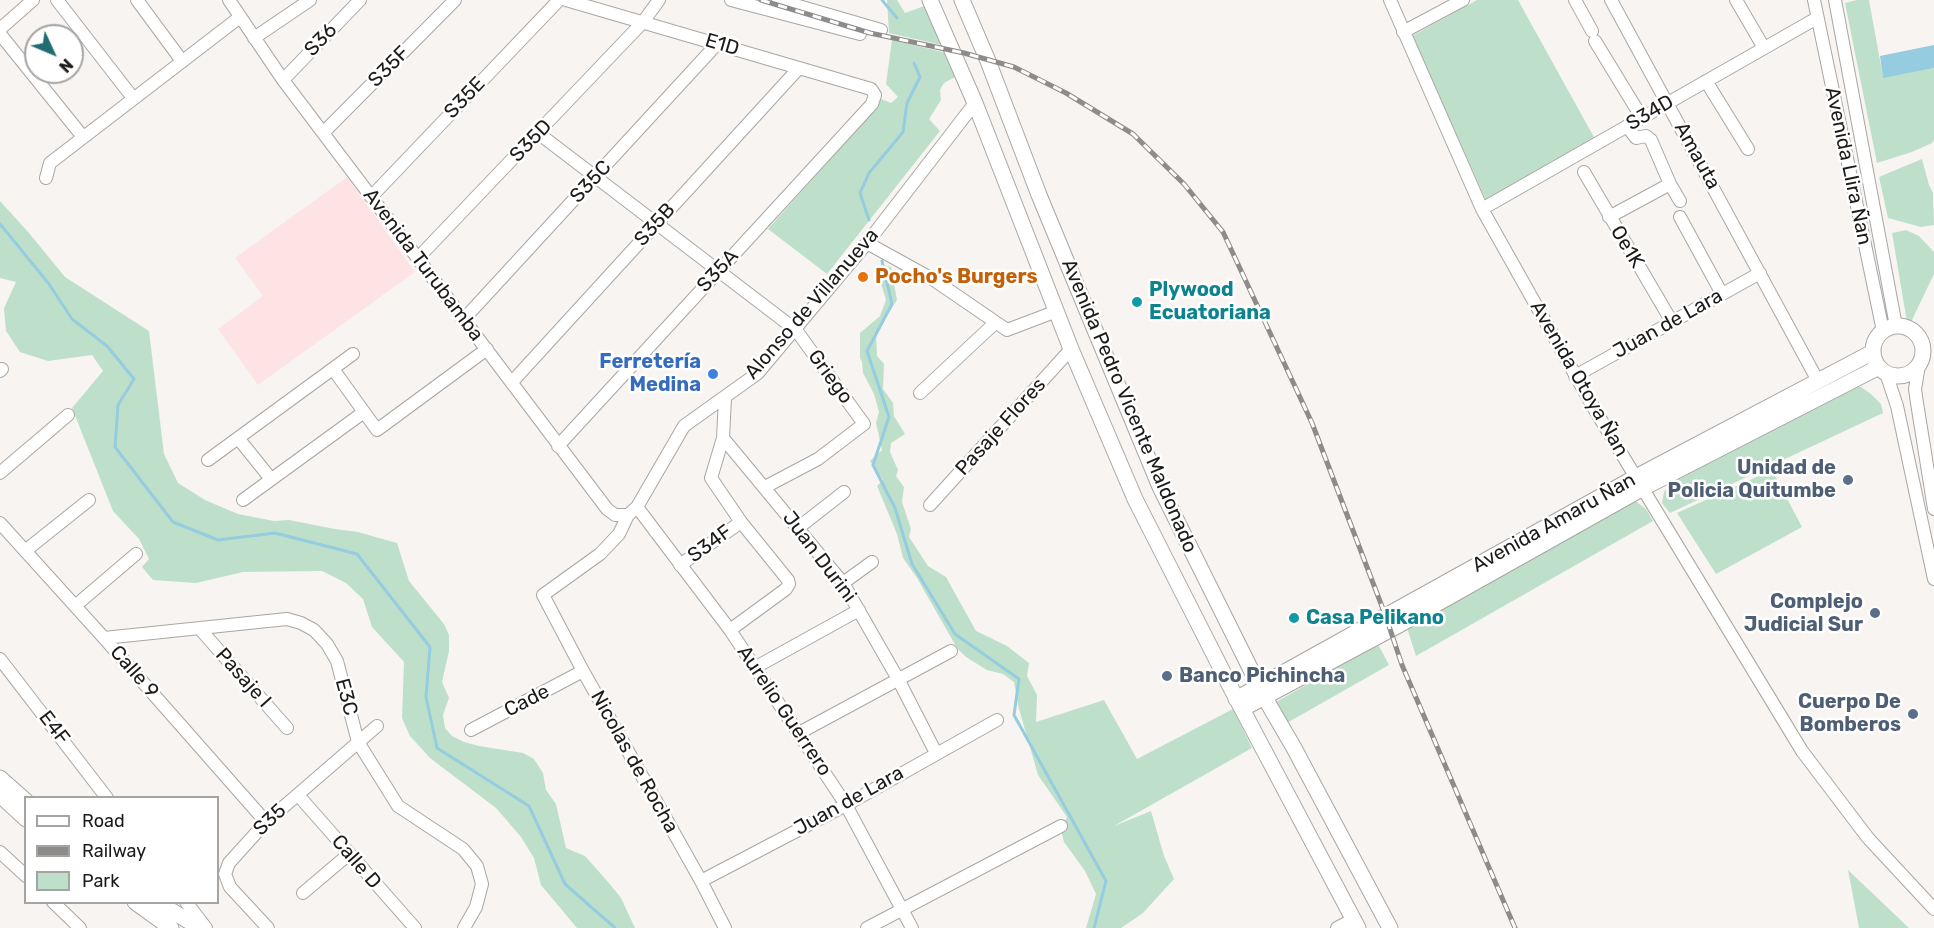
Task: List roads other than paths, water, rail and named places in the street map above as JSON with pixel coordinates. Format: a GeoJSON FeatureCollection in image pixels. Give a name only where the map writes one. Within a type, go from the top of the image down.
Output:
{"type":"FeatureCollection","features":[{"type":"Feature","properties":{"kind":"main road","name":"Avenida Pedro Vicente Maldonado"},"geometry":{"type":"LineString","coordinates":[[930,0],[975,103],[1071,349],[1135,499],[1239,704],[1356,923]]}},
{"type":"Feature","properties":{"kind":"main road","name":"Avenida Pedro Vicente Maldonado"},"geometry":{"type":"LineString","coordinates":[[962,0],[1039,195],[1160,487],[1262,693],[1300,758],[1390,928]]}},
{"type":"Feature","properties":{"kind":"main road"},"geometry":{"type":"LineString","coordinates":[[1906,327],[1914,332],[1926,349],[1912,372],[1894,376],[1882,370],[1873,352],[1876,340],[1889,329],[1906,327]]}},
{"type":"Feature","properties":{"kind":"main road","name":"Avenida Amaru Ñan"},"geometry":{"type":"LineString","coordinates":[[1239,704],[1397,619],[1873,352]]}},
{"type":"Feature","properties":{"kind":"main road","name":"Avenida Amaru Ñan"},"geometry":{"type":"LineString","coordinates":[[1639,482],[1882,370]]}},
{"type":"Feature","properties":{"kind":"main road"},"geometry":{"type":"LineString","coordinates":[[0,778],[24,799]]}},
{"type":"Feature","properties":{"kind":"main road"},"geometry":{"type":"LineString","coordinates":[[0,795],[24,817]]}},
{"type":"Feature","properties":{"kind":"main road"},"geometry":{"type":"LineString","coordinates":[[136,904],[171,928]]}},
{"type":"Feature","properties":{"kind":"main road"},"geometry":{"type":"LineString","coordinates":[[159,904],[200,928]]}},
{"type":"Feature","properties":{"kind":"street"},"geometry":{"type":"LineString","coordinates":[[0,29],[33,0]]}},
{"type":"Feature","properties":{"kind":"street"},"geometry":{"type":"LineString","coordinates":[[57,0],[134,99]]}},
{"type":"Feature","properties":{"kind":"street"},"geometry":{"type":"LineString","coordinates":[[137,0],[182,61]]}},
{"type":"Feature","properties":{"kind":"street"},"geometry":{"type":"LineString","coordinates":[[254,38],[310,0]]}},
{"type":"Feature","properties":{"kind":"street","name":"S36"},"geometry":{"type":"LineString","coordinates":[[283,80],[360,0]]}},
{"type":"Feature","properties":{"kind":"street","name":"S35F"},"geometry":{"type":"LineString","coordinates":[[323,133],[454,0]]}},
{"type":"Feature","properties":{"kind":"street","name":"S35E"},"geometry":{"type":"LineString","coordinates":[[371,197],[559,0]]}},
{"type":"Feature","properties":{"kind":"street","name":"E1D"},"geometry":{"type":"LineString","coordinates":[[566,0],[871,89],[875,95]]}},
{"type":"Feature","properties":{"kind":"street","name":"S35D"},"geometry":{"type":"LineString","coordinates":[[418,258],[643,22],[659,0]]}},
{"type":"Feature","properties":{"kind":"street"},"geometry":{"type":"LineString","coordinates":[[731,0],[860,34]]}},
{"type":"Feature","properties":{"kind":"street"},"geometry":{"type":"LineString","coordinates":[[778,0],[881,30]]}},
{"type":"Feature","properties":{"kind":"street","name":"Avenida Otoya Ñan"},"geometry":{"type":"LineString","coordinates":[[1390,0],[1482,209],[1575,376],[1802,751],[1868,838],[1929,899],[1934,909]]}},
{"type":"Feature","properties":{"kind":"street"},"geometry":{"type":"LineString","coordinates":[[1403,32],[1463,0]]}},
{"type":"Feature","properties":{"kind":"street"},"geometry":{"type":"LineString","coordinates":[[1575,0],[1593,36],[1642,118]]}},
{"type":"Feature","properties":{"kind":"street","name":"Amauta"},"geometry":{"type":"LineString","coordinates":[[1611,0],[1818,381]]}},
{"type":"Feature","properties":{"kind":"street"},"geometry":{"type":"LineString","coordinates":[[1736,0],[1764,48]]}},
{"type":"Feature","properties":{"kind":"street","name":"Avenida Llira Ñan"},"geometry":{"type":"LineString","coordinates":[[1814,0],[1889,329]]}},
{"type":"Feature","properties":{"kind":"street","name":"Avenida Llira Ñan"},"geometry":{"type":"LineString","coordinates":[[1835,0],[1889,329]]}},
{"type":"Feature","properties":{"kind":"street","name":"Avenida Turubamba"},"geometry":{"type":"LineString","coordinates":[[230,1],[283,80],[607,509],[615,515],[633,511]]}},
{"type":"Feature","properties":{"kind":"street"},"geometry":{"type":"LineString","coordinates":[[46,178],[50,163],[240,17]]}},
{"type":"Feature","properties":{"kind":"street","name":"S34D"},"geometry":{"type":"LineString","coordinates":[[1482,209],[1817,18]]}},
{"type":"Feature","properties":{"kind":"street"},"geometry":{"type":"LineString","coordinates":[[0,34],[83,137]]}},
{"type":"Feature","properties":{"kind":"street","name":"S35C"},"geometry":{"type":"LineString","coordinates":[[464,319],[717,44]]}},
{"type":"Feature","properties":{"kind":"street","name":"S35B"},"geometry":{"type":"LineString","coordinates":[[512,382],[799,68]]}},
{"type":"Feature","properties":{"kind":"street"},"geometry":{"type":"LineString","coordinates":[[1706,81],[1748,149]]}},
{"type":"Feature","properties":{"kind":"street","name":"S35A"},"geometry":{"type":"LineString","coordinates":[[558,446],[872,104],[875,95]]}},
{"type":"Feature","properties":{"kind":"street","name":"Alonso de Villanueva"},"geometry":{"type":"LineString","coordinates":[[543,595],[600,554],[619,534],[684,426],[758,373],[867,243],[975,103]]}},
{"type":"Feature","properties":{"kind":"street"},"geometry":{"type":"LineString","coordinates":[[1627,126],[1636,138],[1646,136],[1651,140],[1680,201]]}},
{"type":"Feature","properties":{"kind":"street","name":"Griego"},"geometry":{"type":"LineString","coordinates":[[538,133],[796,330],[864,424],[818,459],[765,487]]}},
{"type":"Feature","properties":{"kind":"street","name":"Oe1K"},"geometry":{"type":"LineString","coordinates":[[1584,172],[1672,322]]}},
{"type":"Feature","properties":{"kind":"street"},"geometry":{"type":"LineString","coordinates":[[1609,217],[1670,184]]}},
{"type":"Feature","properties":{"kind":"street"},"geometry":{"type":"LineString","coordinates":[[1680,218],[1722,294]]}},
{"type":"Feature","properties":{"kind":"street"},"geometry":{"type":"LineString","coordinates":[[867,243],[934,280],[1007,330],[1057,311]]}},
{"type":"Feature","properties":{"kind":"street","name":"Juan de Lara"},"geometry":{"type":"LineString","coordinates":[[1575,376],[1760,273]]}},
{"type":"Feature","properties":{"kind":"street"},"geometry":{"type":"LineString","coordinates":[[920,393],[995,323]]}},
{"type":"Feature","properties":{"kind":"street"},"geometry":{"type":"LineString","coordinates":[[333,369],[377,430],[487,349]]}},
{"type":"Feature","properties":{"kind":"street","name":"Pasaje Flores"},"geometry":{"type":"LineString","coordinates":[[930,505],[1071,349]]}},
{"type":"Feature","properties":{"kind":"street"},"geometry":{"type":"LineString","coordinates":[[1926,349],[1915,388],[1933,503]]}},
{"type":"Feature","properties":{"kind":"street"},"geometry":{"type":"LineString","coordinates":[[208,460],[353,354]]}},
{"type":"Feature","properties":{"kind":"street"},"geometry":{"type":"LineString","coordinates":[[1882,370],[1897,405],[1934,579]]}},
{"type":"Feature","properties":{"kind":"street"},"geometry":{"type":"LineString","coordinates":[[725,398],[723,438],[711,478],[741,522],[789,584],[786,589],[730,630]]}},
{"type":"Feature","properties":{"kind":"street"},"geometry":{"type":"LineString","coordinates":[[243,500],[364,412]]}},
{"type":"Feature","properties":{"kind":"street"},"geometry":{"type":"LineString","coordinates":[[0,473],[68,415]]}},
{"type":"Feature","properties":{"kind":"street"},"geometry":{"type":"LineString","coordinates":[[238,438],[271,479]]}},
{"type":"Feature","properties":{"kind":"street","name":"Juan Durini"},"geometry":{"type":"LineString","coordinates":[[723,438],[843,583],[898,679],[936,753]]}},
{"type":"Feature","properties":{"kind":"street"},"geometry":{"type":"LineString","coordinates":[[798,528],[844,492]]}},
{"type":"Feature","properties":{"kind":"street"},"geometry":{"type":"LineString","coordinates":[[25,551],[89,500]]}},
{"type":"Feature","properties":{"kind":"street","name":"Aurelio Guerrero"},"geometry":{"type":"LineString","coordinates":[[633,511],[680,565],[730,630],[799,732],[846,805],[902,909],[907,926]]}},
{"type":"Feature","properties":{"kind":"street","name":"S34F"},"geometry":{"type":"LineString","coordinates":[[680,565],[741,522]]}},
{"type":"Feature","properties":{"kind":"street","name":"Calle 9"},"geometry":{"type":"LineString","coordinates":[[0,523],[266,822]]}},
{"type":"Feature","properties":{"kind":"street"},"geometry":{"type":"LineString","coordinates":[[75,606],[136,554]]}},
{"type":"Feature","properties":{"kind":"street"},"geometry":{"type":"LineString","coordinates":[[843,583],[872,562]]}},
{"type":"Feature","properties":{"kind":"street","name":"Nicolas de Rocha"},"geometry":{"type":"LineString","coordinates":[[543,595],[725,928]]}},
{"type":"Feature","properties":{"kind":"street"},"geometry":{"type":"LineString","coordinates":[[756,667],[859,610]]}},
{"type":"Feature","properties":{"kind":"street","name":"E3C"},"geometry":{"type":"LineString","coordinates":[[104,638],[287,619],[314,630],[327,644],[337,661],[358,742],[398,807],[463,849],[477,866],[482,884],[476,907],[464,928]]}},
{"type":"Feature","properties":{"kind":"street","name":"Pasaje I"},"geometry":{"type":"LineString","coordinates":[[200,629],[287,728]]}},
{"type":"Feature","properties":{"kind":"street"},"geometry":{"type":"LineString","coordinates":[[799,732],[951,651]]}},
{"type":"Feature","properties":{"kind":"street","name":"E4F"},"geometry":{"type":"LineString","coordinates":[[0,659],[105,796]]}},
{"type":"Feature","properties":{"kind":"street","name":"Cade"},"geometry":{"type":"LineString","coordinates":[[471,730],[583,671]]}},
{"type":"Feature","properties":{"kind":"street","name":"Juan de Lara"},"geometry":{"type":"LineString","coordinates":[[701,881],[846,805],[997,720]]}},
{"type":"Feature","properties":{"kind":"street","name":"S35"},"geometry":{"type":"LineString","coordinates":[[268,928],[230,887],[225,874],[229,863],[266,822],[377,726]]}},
{"type":"Feature","properties":{"kind":"street","name":"Calle D"},"geometry":{"type":"LineString","coordinates":[[298,795],[415,928]]}},
{"type":"Feature","properties":{"kind":"street"},"geometry":{"type":"LineString","coordinates":[[867,928],[1061,826]]}},
{"type":"Feature","properties":{"kind":"street"},"geometry":{"type":"LineString","coordinates":[[0,852],[24,874]]}},
{"type":"Feature","properties":{"kind":"street"},"geometry":{"type":"LineString","coordinates":[[303,893],[350,854]]}},
{"type":"Feature","properties":{"kind":"street"},"geometry":{"type":"LineString","coordinates":[[54,904],[80,928]]}},
{"type":"Feature","properties":{"kind":"street"},"geometry":{"type":"LineString","coordinates":[[187,904],[206,928]]}},
{"type":"Feature","properties":{"kind":"street"},"geometry":{"type":"LineString","coordinates":[[1337,928],[1356,923]]}},
{"type":"Feature","properties":{"kind":"water"},"geometry":{"type":"Polygon","coordinates":[[[1934,45],[1934,68],[1883,78],[1880,56],[1934,45]]]}},
{"type":"Feature","properties":{"kind":"waterway"},"geometry":{"type":"LineString","coordinates":[[882,0],[897,18]]}},
{"type":"Feature","properties":{"kind":"waterway"},"geometry":{"type":"LineString","coordinates":[[869,220],[860,193],[869,173],[903,132],[907,103],[920,77],[914,63]]}},
{"type":"Feature","properties":{"kind":"waterway"},"geometry":{"type":"LineString","coordinates":[[0,224],[49,284],[72,319],[107,346],[134,379],[118,405],[115,447],[173,522],[218,540],[275,533],[357,554],[430,647],[426,697],[437,748],[529,806],[565,884],[615,928]]}},
{"type":"Feature","properties":{"kind":"waterway"},"geometry":{"type":"LineString","coordinates":[[882,261],[892,304],[867,351],[889,417],[873,465],[895,508],[912,564],[955,634],[1019,679],[1014,715],[1106,881],[1094,928]]}},
{"type":"Feature","properties":{"kind":"railway"},"geometry":{"type":"LineString","coordinates":[[761,0],[870,33],[964,53],[1014,67],[1066,93],[1133,134],[1184,184],[1223,232],[1312,423],[1402,665],[1515,928]]}},
{"type":"Feature","properties":{"kind":"place","name":"Pocho's Burgers"},"geometry":{"type":"Point","coordinates":[863,277]}},
{"type":"Feature","properties":{"kind":"place","name":"Plywood Ecuatoriana"},"geometry":{"type":"Point","coordinates":[1137,302]}},
{"type":"Feature","properties":{"kind":"place","name":"Ferretería Medina"},"geometry":{"type":"Point","coordinates":[713,374]}},
{"type":"Feature","properties":{"kind":"place","name":"Unidad de Policia Quitumbe"},"geometry":{"type":"Point","coordinates":[1848,480]}},
{"type":"Feature","properties":{"kind":"place","name":"Complejo Judicial Sur"},"geometry":{"type":"Point","coordinates":[1875,613]}},
{"type":"Feature","properties":{"kind":"place","name":"Casa Pelikano"},"geometry":{"type":"Point","coordinates":[1294,618]}},
{"type":"Feature","properties":{"kind":"place","name":"Banco Pichincha"},"geometry":{"type":"Point","coordinates":[1167,676]}},
{"type":"Feature","properties":{"kind":"place","name":"Cuerpo De Bomberos"},"geometry":{"type":"Point","coordinates":[1913,714]}}]}
